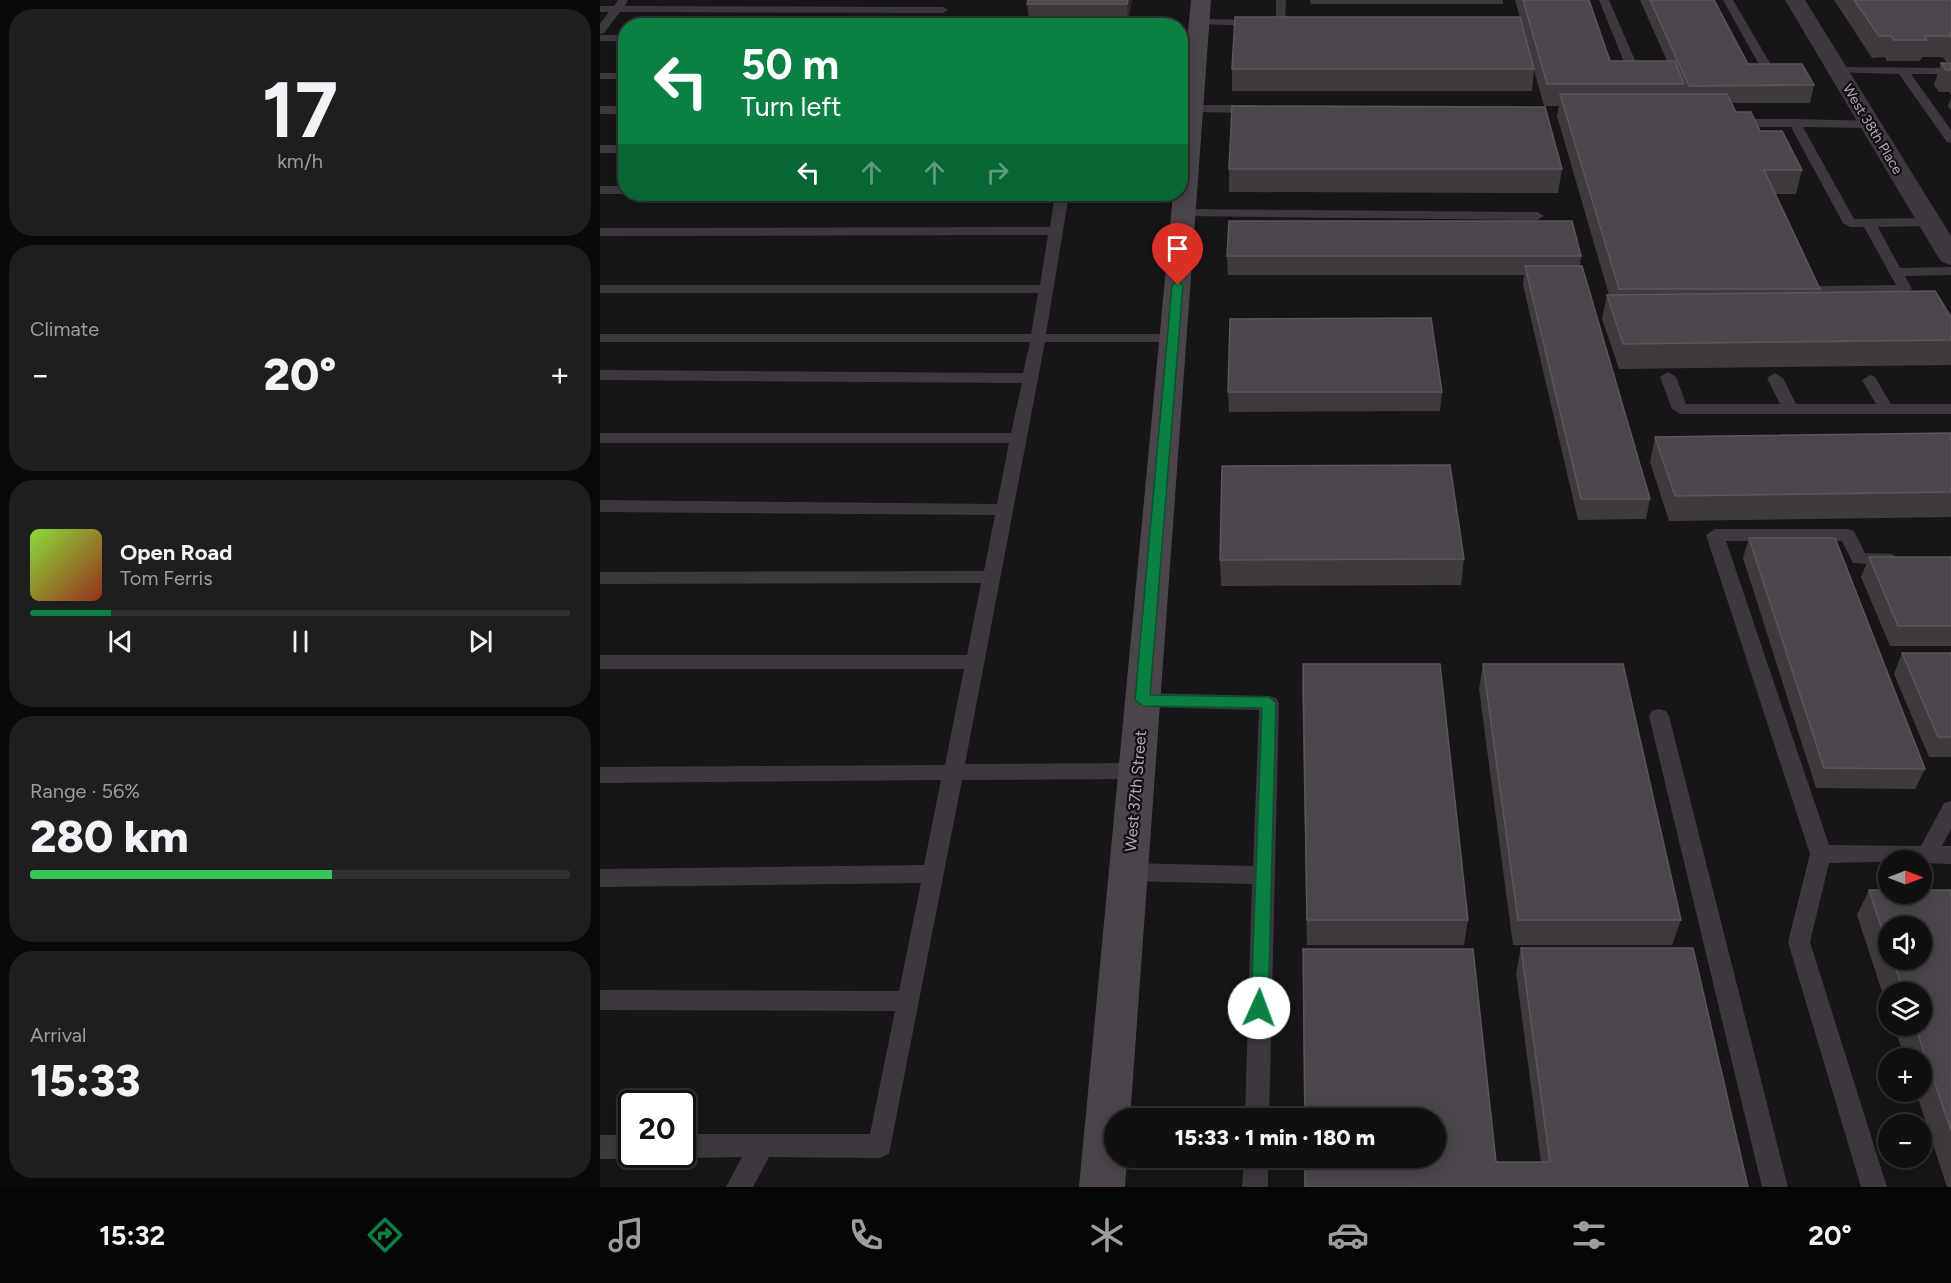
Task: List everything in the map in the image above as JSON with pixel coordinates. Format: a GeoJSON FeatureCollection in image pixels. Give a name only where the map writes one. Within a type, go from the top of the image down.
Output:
{"type":"FeatureCollection","features":[{"type":"Feature","properties":{"kind":"street","name":"West 38th Place"},"geometry":{"type":"LineString","coordinates":[[1795,0],[1870,124],[1939,229],[1951,257]]}},
{"type":"Feature","properties":{"kind":"street","name":"West 37th Street"},"geometry":{"type":"LineString","coordinates":[[1188,138],[1201,11]]}},
{"type":"Feature","properties":{"kind":"street","name":"West 37th Street"},"geometry":{"type":"LineString","coordinates":[[1101,1187],[1184,201]]}},
{"type":"Feature","properties":{"kind":"lane"},"geometry":{"type":"LineString","coordinates":[[940,18],[949,0]]}},
{"type":"Feature","properties":{"kind":"lane"},"geometry":{"type":"LineString","coordinates":[[1201,11],[1286,23],[1281,0]]}},
{"type":"Feature","properties":{"kind":"lane"},"geometry":{"type":"LineString","coordinates":[[1604,0],[1634,72]]}},
{"type":"Feature","properties":{"kind":"lane"},"geometry":{"type":"LineString","coordinates":[[1728,0],[1768,70]]}},
{"type":"Feature","properties":{"kind":"lane"},"geometry":{"type":"LineString","coordinates":[[600,9],[621,4],[943,10]]}},
{"type":"Feature","properties":{"kind":"lane"},"geometry":{"type":"LineString","coordinates":[[600,31],[621,4]]}},
{"type":"Feature","properties":{"kind":"lane"},"geometry":{"type":"LineString","coordinates":[[600,38],[618,38]]}},
{"type":"Feature","properties":{"kind":"lane"},"geometry":{"type":"LineString","coordinates":[[1837,70],[1951,71]]}},
{"type":"Feature","properties":{"kind":"lane"},"geometry":{"type":"LineString","coordinates":[[1904,71],[1951,139]]}},
{"type":"Feature","properties":{"kind":"lane"},"geometry":{"type":"LineString","coordinates":[[600,76],[618,76]]}},
{"type":"Feature","properties":{"kind":"lane"},"geometry":{"type":"LineString","coordinates":[[600,110],[618,110]]}},
{"type":"Feature","properties":{"kind":"lane"},"geometry":{"type":"LineString","coordinates":[[1192,110],[1276,110]]}},
{"type":"Feature","properties":{"kind":"lane"},"geometry":{"type":"LineString","coordinates":[[1735,123],[1870,124]]}},
{"type":"Feature","properties":{"kind":"lane"},"geometry":{"type":"LineString","coordinates":[[1795,123],[1850,223],[1939,229]]}},
{"type":"Feature","properties":{"kind":"lane"},"geometry":{"type":"LineString","coordinates":[[600,150],[618,149]]}},
{"type":"Feature","properties":{"kind":"lane"},"geometry":{"type":"LineString","coordinates":[[600,190],[618,190]]}},
{"type":"Feature","properties":{"kind":"lane"},"geometry":{"type":"LineString","coordinates":[[696,1146],[880,1146],[1038,338],[1061,201]]}},
{"type":"Feature","properties":{"kind":"lane"},"geometry":{"type":"LineString","coordinates":[[1184,213],[1536,216]]}},
{"type":"Feature","properties":{"kind":"lane"},"geometry":{"type":"LineString","coordinates":[[1820,290],[1905,289],[1869,223]]}},
{"type":"Feature","properties":{"kind":"lane"},"geometry":{"type":"LineString","coordinates":[[600,232],[1056,231]]}},
{"type":"Feature","properties":{"kind":"lane"},"geometry":{"type":"LineString","coordinates":[[1896,272],[1951,271]]}},
{"type":"Feature","properties":{"kind":"lane"},"geometry":{"type":"LineString","coordinates":[[600,290],[1046,288]]}},
{"type":"Feature","properties":{"kind":"lane"},"geometry":{"type":"LineString","coordinates":[[600,338],[1173,338]]}},
{"type":"Feature","properties":{"kind":"lane"},"geometry":{"type":"LineString","coordinates":[[600,375],[1030,378]]}},
{"type":"Feature","properties":{"kind":"lane"},"geometry":{"type":"LineString","coordinates":[[1668,377],[1680,409],[1951,409]]}},
{"type":"Feature","properties":{"kind":"lane"},"geometry":{"type":"LineString","coordinates":[[1775,378],[1790,409]]}},
{"type":"Feature","properties":{"kind":"lane"},"geometry":{"type":"LineString","coordinates":[[1870,380],[1886,409]]}},
{"type":"Feature","properties":{"kind":"lane"},"geometry":{"type":"LineString","coordinates":[[600,438],[1018,438]]}},
{"type":"Feature","properties":{"kind":"lane"},"geometry":{"type":"LineString","coordinates":[[600,507],[1004,510]]}},
{"type":"Feature","properties":{"kind":"lane"},"geometry":{"type":"LineString","coordinates":[[1874,1187],[1799,942],[1821,854],[1714,535],[1848,536],[1859,559],[1905,560]]}},
{"type":"Feature","properties":{"kind":"lane"},"geometry":{"type":"LineString","coordinates":[[600,578],[991,577]]}},
{"type":"Feature","properties":{"kind":"lane"},"geometry":{"type":"LineString","coordinates":[[600,663],[974,662]]}},
{"type":"Feature","properties":{"kind":"lane"},"geometry":{"type":"LineString","coordinates":[[1143,700],[1269,703],[1257,1108]]}},
{"type":"Feature","properties":{"kind":"lane"},"geometry":{"type":"LineString","coordinates":[[1659,716],[1775,1187]]}},
{"type":"Feature","properties":{"kind":"lane"},"geometry":{"type":"LineString","coordinates":[[600,775],[1137,771]]}},
{"type":"Feature","properties":{"kind":"lane"},"geometry":{"type":"LineString","coordinates":[[1930,850],[1951,809]]}},
{"type":"Feature","properties":{"kind":"lane"},"geometry":{"type":"LineString","coordinates":[[1821,854],[1878,855]]}},
{"type":"Feature","properties":{"kind":"lane"},"geometry":{"type":"LineString","coordinates":[[1932,855],[1951,855]]}},
{"type":"Feature","properties":{"kind":"lane"},"geometry":{"type":"LineString","coordinates":[[1128,872],[1263,875]]}},
{"type":"Feature","properties":{"kind":"lane"},"geometry":{"type":"LineString","coordinates":[[600,878],[933,874]]}},
{"type":"Feature","properties":{"kind":"lane"},"geometry":{"type":"LineString","coordinates":[[600,1000],[909,1000]]}},
{"type":"Feature","properties":{"kind":"lane"},"geometry":{"type":"LineString","coordinates":[[739,1187],[762,1145]]}},
{"type":"Feature","properties":{"kind":"lane"},"geometry":{"type":"LineString","coordinates":[[600,1147],[618,1147]]}},
{"type":"Feature","properties":{"kind":"lane"},"geometry":{"type":"LineString","coordinates":[[1255,1187],[1256,1168]]}},
{"type":"Feature","properties":{"kind":"building"},"geometry":{"type":"Polygon","coordinates":[[[1028,0],[1128,0],[1127,4],[1027,4],[1028,0]]]}},
{"type":"Feature","properties":{"kind":"building"},"geometry":{"type":"Polygon","coordinates":[[[1523,0],[1589,0],[1610,61],[1675,61],[1684,84],[1547,84],[1523,0]]]}},
{"type":"Feature","properties":{"kind":"building"},"geometry":{"type":"Polygon","coordinates":[[[1650,0],[1714,0],[1748,64],[1802,64],[1814,85],[1689,86],[1650,0]]]}},
{"type":"Feature","properties":{"kind":"building"},"geometry":{"type":"Polygon","coordinates":[[[1854,0],[1951,0],[1951,37],[1924,36],[1927,40],[1894,40],[1891,36],[1879,36],[1854,0]]]}},
{"type":"Feature","properties":{"kind":"building"},"geometry":{"type":"Polygon","coordinates":[[[1235,17],[1520,17],[1534,69],[1232,69],[1235,17]]]}},
{"type":"Feature","properties":{"kind":"building"},"geometry":{"type":"Polygon","coordinates":[[[1941,63],[1951,63],[1951,70],[1946,70],[1941,63]]]}},
{"type":"Feature","properties":{"kind":"building"},"geometry":{"type":"Polygon","coordinates":[[[1560,94],[1727,94],[1736,112],[1751,112],[1760,131],[1782,131],[1802,170],[1764,170],[1820,289],[1619,289],[1560,94]]]}},
{"type":"Feature","properties":{"kind":"building"},"geometry":{"type":"Polygon","coordinates":[[[1232,106],[1545,107],[1562,169],[1229,169],[1232,106]]]}},
{"type":"Feature","properties":{"kind":"building"},"geometry":{"type":"Polygon","coordinates":[[[1229,221],[1572,221],[1581,256],[1227,256],[1229,221]]]}},
{"type":"Feature","properties":{"kind":"building"},"geometry":{"type":"Polygon","coordinates":[[[1525,266],[1582,266],[1650,499],[1581,499],[1525,266]]]}},
{"type":"Feature","properties":{"kind":"building"},"geometry":{"type":"Polygon","coordinates":[[[1935,291],[1951,317],[1951,340],[1623,344],[1607,295],[1935,291]]]}},
{"type":"Feature","properties":{"kind":"building"},"geometry":{"type":"Polygon","coordinates":[[[1431,318],[1442,392],[1228,392],[1230,319],[1431,318]]]}},
{"type":"Feature","properties":{"kind":"building"},"geometry":{"type":"Polygon","coordinates":[[[1951,433],[1951,492],[1675,496],[1655,437],[1951,433]]]}},
{"type":"Feature","properties":{"kind":"building"},"geometry":{"type":"Polygon","coordinates":[[[1450,465],[1464,559],[1220,560],[1222,466],[1450,465]]]}},
{"type":"Feature","properties":{"kind":"building"},"geometry":{"type":"Polygon","coordinates":[[[1749,538],[1835,538],[1925,769],[1824,768],[1749,538]]]}},
{"type":"Feature","properties":{"kind":"building"},"geometry":{"type":"Polygon","coordinates":[[[1869,557],[1951,557],[1951,626],[1898,626],[1869,557]]]}},
{"type":"Feature","properties":{"kind":"building"},"geometry":{"type":"Polygon","coordinates":[[[1902,653],[1951,653],[1951,737],[1938,737],[1902,653]]]}},
{"type":"Feature","properties":{"kind":"building"},"geometry":{"type":"Polygon","coordinates":[[[1303,664],[1440,664],[1468,920],[1307,920],[1303,664]]]}},
{"type":"Feature","properties":{"kind":"building"},"geometry":{"type":"Polygon","coordinates":[[[1483,664],[1623,664],[1681,920],[1518,920],[1483,664]]]}},
{"type":"Feature","properties":{"kind":"building"},"geometry":{"type":"Polygon","coordinates":[[[1869,890],[1878,890],[1878,904],[1932,904],[1932,890],[1951,890],[1951,1130],[1932,1075],[1932,1048],[1923,1048],[1918,1036],[1932,1036],[1932,982],[1900,982],[1896,970],[1932,970],[1932,916],[1878,917],[1869,890]]]}},
{"type":"Feature","properties":{"kind":"building"},"geometry":{"type":"Polygon","coordinates":[[[1521,948],[1693,948],[1748,1187],[1305,1187],[1305,1168],[1446,1168],[1446,1108],[1305,1108],[1303,949],[1473,949],[1496,1162],[1550,1162],[1521,948]]]}},
{"type":"Feature","properties":{"kind":"route"},"geometry":{"type":"LineString","coordinates":[[1178,285],[1143,700],[1269,703],[1259,1008]]}}]}
